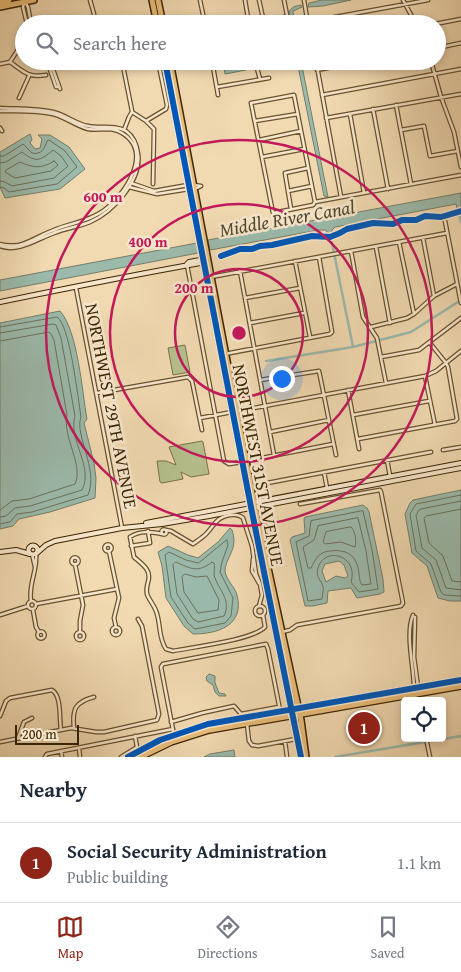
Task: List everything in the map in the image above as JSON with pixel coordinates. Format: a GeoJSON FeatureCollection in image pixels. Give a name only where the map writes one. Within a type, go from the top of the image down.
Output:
{"type":"FeatureCollection","features":[{"type":"Feature","properties":{"kind":"highway"},"geometry":{"type":"LineString","coordinates":[[143,755],[174,734],[209,730],[295,712],[461,683]]}},
{"type":"Feature","properties":{"kind":"highway"},"geometry":{"type":"LineString","coordinates":[[417,690],[450,688],[461,683]]}},
{"type":"Feature","properties":{"kind":"highway"},"geometry":{"type":"LineString","coordinates":[[128,757],[174,734],[208,724],[280,709],[295,712]]}},
{"type":"Feature","properties":{"kind":"main road"},"geometry":{"type":"LineString","coordinates":[[0,2],[10,0]]}},
{"type":"Feature","properties":{"kind":"main road"},"geometry":{"type":"LineString","coordinates":[[0,7],[34,0]]}},
{"type":"Feature","properties":{"kind":"main road"},"geometry":{"type":"LineString","coordinates":[[152,0],[155,15]]}},
{"type":"Feature","properties":{"kind":"main road"},"geometry":{"type":"LineString","coordinates":[[158,0],[161,15]]}},
{"type":"Feature","properties":{"kind":"main road","name":"NORTHWEST 31ST AVENUE"},"geometry":{"type":"LineString","coordinates":[[167,70],[202,240],[271,609],[278,632]]}},
{"type":"Feature","properties":{"kind":"main road","name":"NORTHWEST 31ST AVENUE"},"geometry":{"type":"LineString","coordinates":[[172,70],[191,187]]}},
{"type":"Feature","properties":{"kind":"main road","name":"NORTHWEST 31ST AVENUE"},"geometry":{"type":"LineString","coordinates":[[206,261],[211,277],[224,354]]}},
{"type":"Feature","properties":{"kind":"main road","name":"NORTHWEST 31ST AVENUE"},"geometry":{"type":"LineString","coordinates":[[252,505],[306,757]]}},
{"type":"Feature","properties":{"kind":"main road","name":"NORTHWEST 31ST AVENUE"},"geometry":{"type":"LineString","coordinates":[[295,712],[301,757]]}},
{"type":"Feature","properties":{"kind":"street"},"geometry":{"type":"LineString","coordinates":[[90,0],[94,14]]}},
{"type":"Feature","properties":{"kind":"street"},"geometry":{"type":"LineString","coordinates":[[200,0],[203,15]]}},
{"type":"Feature","properties":{"kind":"street"},"geometry":{"type":"LineString","coordinates":[[245,0],[247,15]]}},
{"type":"Feature","properties":{"kind":"street"},"geometry":{"type":"LineString","coordinates":[[259,0],[262,15]]}},
{"type":"Feature","properties":{"kind":"street"},"geometry":{"type":"LineString","coordinates":[[284,0],[287,15]]}},
{"type":"Feature","properties":{"kind":"street"},"geometry":{"type":"LineString","coordinates":[[304,0],[307,15]]}},
{"type":"Feature","properties":{"kind":"street"},"geometry":{"type":"LineString","coordinates":[[403,0],[411,15]]}},
{"type":"Feature","properties":{"kind":"street"},"geometry":{"type":"LineString","coordinates":[[349,15],[428,0]]}},
{"type":"Feature","properties":{"kind":"street"},"geometry":{"type":"LineString","coordinates":[[25,1],[28,15]]}},
{"type":"Feature","properties":{"kind":"street"},"geometry":{"type":"LineString","coordinates":[[446,22],[461,19]]}},
{"type":"Feature","properties":{"kind":"street"},"geometry":{"type":"LineString","coordinates":[[446,46],[461,43]]}},
{"type":"Feature","properties":{"kind":"street"},"geometry":{"type":"LineString","coordinates":[[0,64],[10,62],[15,54]]}},
{"type":"Feature","properties":{"kind":"street"},"geometry":{"type":"LineString","coordinates":[[10,62],[15,66]]}},
{"type":"Feature","properties":{"kind":"street"},"geometry":{"type":"LineString","coordinates":[[322,95],[461,69]]}},
{"type":"Feature","properties":{"kind":"street"},"geometry":{"type":"LineString","coordinates":[[21,70],[29,76],[46,75]]}},
{"type":"Feature","properties":{"kind":"street"},"geometry":{"type":"LineString","coordinates":[[52,70],[59,88]]}},
{"type":"Feature","properties":{"kind":"street"},"geometry":{"type":"LineString","coordinates":[[124,70],[132,112],[124,130]]}},
{"type":"Feature","properties":{"kind":"street"},"geometry":{"type":"LineString","coordinates":[[146,121],[166,109],[167,106],[160,70]]}},
{"type":"Feature","properties":{"kind":"street"},"geometry":{"type":"LineString","coordinates":[[213,70],[218,95]]}},
{"type":"Feature","properties":{"kind":"street"},"geometry":{"type":"LineString","coordinates":[[258,70],[260,79]]}},
{"type":"Feature","properties":{"kind":"street"},"geometry":{"type":"LineString","coordinates":[[318,70],[341,197]]}},
{"type":"Feature","properties":{"kind":"street"},"geometry":{"type":"LineString","coordinates":[[433,70],[454,132],[461,167]]}},
{"type":"Feature","properties":{"kind":"street"},"geometry":{"type":"LineString","coordinates":[[19,98],[29,76]]}},
{"type":"Feature","properties":{"kind":"street"},"geometry":{"type":"LineString","coordinates":[[216,87],[269,78]]}},
{"type":"Feature","properties":{"kind":"street"},"geometry":{"type":"LineString","coordinates":[[326,118],[461,94]]}},
{"type":"Feature","properties":{"kind":"street"},"geometry":{"type":"LineString","coordinates":[[315,202],[294,95],[251,103],[273,213],[313,205],[315,202],[461,175]]}},
{"type":"Feature","properties":{"kind":"street"},"geometry":{"type":"LineString","coordinates":[[396,105],[411,184]]}},
{"type":"Feature","properties":{"kind":"street"},"geometry":{"type":"LineString","coordinates":[[0,109],[56,114],[89,126],[124,130],[133,138],[138,156],[137,170],[129,187],[111,208],[91,221],[56,232],[18,248],[0,245]]}},
{"type":"Feature","properties":{"kind":"street"},"geometry":{"type":"LineString","coordinates":[[373,109],[388,188]]}},
{"type":"Feature","properties":{"kind":"street"},"geometry":{"type":"LineString","coordinates":[[132,112],[154,129],[153,184]]}},
{"type":"Feature","properties":{"kind":"street"},"geometry":{"type":"LineString","coordinates":[[0,245],[21,244],[54,230],[93,218],[117,198],[134,172],[136,163],[135,149],[123,133],[114,130],[88,129],[56,114]]}},
{"type":"Feature","properties":{"kind":"street"},"geometry":{"type":"LineString","coordinates":[[255,121],[298,114]]}},
{"type":"Feature","properties":{"kind":"street"},"geometry":{"type":"LineString","coordinates":[[350,114],[364,193]]}},
{"type":"Feature","properties":{"kind":"street"},"geometry":{"type":"LineString","coordinates":[[401,130],[424,126],[430,156],[458,151]]}},
{"type":"Feature","properties":{"kind":"street"},"geometry":{"type":"LineString","coordinates":[[259,140],[301,131]]}},
{"type":"Feature","properties":{"kind":"street"},"geometry":{"type":"LineString","coordinates":[[262,157],[304,149]]}},
{"type":"Feature","properties":{"kind":"street"},"geometry":{"type":"LineString","coordinates":[[291,210],[286,173],[308,168]]}},
{"type":"Feature","properties":{"kind":"street"},"geometry":{"type":"LineString","coordinates":[[131,183],[153,191],[191,187]]}},
{"type":"Feature","properties":{"kind":"street"},"geometry":{"type":"LineString","coordinates":[[288,191],[312,186]]}},
{"type":"Feature","properties":{"kind":"street"},"geometry":{"type":"LineString","coordinates":[[129,187],[157,194],[191,187]]}},
{"type":"Feature","properties":{"kind":"street"},"geometry":{"type":"LineString","coordinates":[[445,221],[461,303]]}},
{"type":"Feature","properties":{"kind":"street"},"geometry":{"type":"LineString","coordinates":[[211,277],[447,233]]}},
{"type":"Feature","properties":{"kind":"street"},"geometry":{"type":"LineString","coordinates":[[423,238],[434,296]]}},
{"type":"Feature","properties":{"kind":"street"},"geometry":{"type":"LineString","coordinates":[[399,242],[414,314]]}},
{"type":"Feature","properties":{"kind":"street"},"geometry":{"type":"LineString","coordinates":[[376,247],[390,323]]}},
{"type":"Feature","properties":{"kind":"street"},"geometry":{"type":"LineString","coordinates":[[351,251],[364,317],[377,338],[386,383]]}},
{"type":"Feature","properties":{"kind":"street"},"geometry":{"type":"LineString","coordinates":[[224,354],[332,332],[319,257]]}},
{"type":"Feature","properties":{"kind":"street"},"geometry":{"type":"LineString","coordinates":[[0,302],[160,271],[189,262],[206,261]]}},
{"type":"Feature","properties":{"kind":"street"},"geometry":{"type":"LineString","coordinates":[[295,261],[310,337]]}},
{"type":"Feature","properties":{"kind":"street"},"geometry":{"type":"LineString","coordinates":[[187,264],[226,463],[334,444]]}},
{"type":"Feature","properties":{"kind":"street"},"geometry":{"type":"LineString","coordinates":[[240,271],[274,455]]}},
{"type":"Feature","properties":{"kind":"street"},"geometry":{"type":"LineString","coordinates":[[371,326],[398,321],[414,314],[434,296],[457,284]]}},
{"type":"Feature","properties":{"kind":"street","name":"NORTHWEST 29TH AVENUE"},"geometry":{"type":"LineString","coordinates":[[76,288],[122,528]]}},
{"type":"Feature","properties":{"kind":"street"},"geometry":{"type":"LineString","coordinates":[[245,298],[300,288]]}},
{"type":"Feature","properties":{"kind":"street"},"geometry":{"type":"LineString","coordinates":[[250,323],[304,313]]}},
{"type":"Feature","properties":{"kind":"street"},"geometry":{"type":"LineString","coordinates":[[382,357],[419,350],[461,318]]}},
{"type":"Feature","properties":{"kind":"street"},"geometry":{"type":"LineString","coordinates":[[358,439],[435,425],[457,419],[446,363],[430,343]]}},
{"type":"Feature","properties":{"kind":"street"},"geometry":{"type":"LineString","coordinates":[[200,418],[425,376],[436,371],[461,351]]}},
{"type":"Feature","properties":{"kind":"street"},"geometry":{"type":"LineString","coordinates":[[260,380],[318,371],[336,456]]}},
{"type":"Feature","properties":{"kind":"street"},"geometry":{"type":"LineString","coordinates":[[97,393],[188,376],[192,381],[202,430]]}},
{"type":"Feature","properties":{"kind":"street"},"geometry":{"type":"LineString","coordinates":[[425,376],[435,425]]}},
{"type":"Feature","properties":{"kind":"street"},"geometry":{"type":"LineString","coordinates":[[348,390],[359,449]]}},
{"type":"Feature","properties":{"kind":"street"},"geometry":{"type":"LineString","coordinates":[[353,415],[429,401]]}},
{"type":"Feature","properties":{"kind":"street"},"geometry":{"type":"LineString","coordinates":[[270,432],[329,420]]}},
{"type":"Feature","properties":{"kind":"street"},"geometry":{"type":"LineString","coordinates":[[443,450],[461,447]]}},
{"type":"Feature","properties":{"kind":"street"},"geometry":{"type":"LineString","coordinates":[[262,484],[431,452]]}},
{"type":"Feature","properties":{"kind":"street"},"geometry":{"type":"LineString","coordinates":[[387,460],[391,478]]}},
{"type":"Feature","properties":{"kind":"street"},"geometry":{"type":"LineString","coordinates":[[16,550],[34,553],[54,541],[122,528],[162,529],[193,544],[207,533],[217,520],[235,514],[241,515],[250,538],[254,558],[252,571],[260,584],[265,627],[243,637],[173,651],[166,649],[162,643],[156,610],[150,602],[146,590],[149,580],[147,569],[146,566],[134,557],[130,536],[132,534],[155,532],[162,529],[252,505],[461,463]]}},
{"type":"Feature","properties":{"kind":"street"},"geometry":{"type":"LineString","coordinates":[[391,478],[461,468]]}},
{"type":"Feature","properties":{"kind":"street"},"geometry":{"type":"LineString","coordinates":[[324,472],[330,499]]}},
{"type":"Feature","properties":{"kind":"street"},"geometry":{"type":"LineString","coordinates":[[278,632],[290,630],[296,625],[401,606],[403,602],[381,492],[377,489],[300,504]]}},
{"type":"Feature","properties":{"kind":"street"},"geometry":{"type":"LineString","coordinates":[[131,546],[150,543],[148,532]]}},
{"type":"Feature","properties":{"kind":"street"},"geometry":{"type":"LineString","coordinates":[[0,552],[46,545]]}},
{"type":"Feature","properties":{"kind":"street"},"geometry":{"type":"LineString","coordinates":[[0,615],[28,606],[31,601],[30,591],[36,568],[34,553],[37,548],[35,546]]}},
{"type":"Feature","properties":{"kind":"street"},"geometry":{"type":"LineString","coordinates":[[29,547],[28,550],[34,553]]}},
{"type":"Feature","properties":{"kind":"street"},"geometry":{"type":"LineString","coordinates":[[109,551],[119,598],[114,618],[116,627]]}},
{"type":"Feature","properties":{"kind":"street"},"geometry":{"type":"LineString","coordinates":[[75,564],[84,605],[80,632]]}},
{"type":"Feature","properties":{"kind":"street"},"geometry":{"type":"LineString","coordinates":[[31,601],[36,604],[116,589]]}},
{"type":"Feature","properties":{"kind":"street"},"geometry":{"type":"LineString","coordinates":[[36,604],[33,609],[39,632]]}},
{"type":"Feature","properties":{"kind":"street"},"geometry":{"type":"LineString","coordinates":[[28,606],[30,609],[33,609]]}},
{"type":"Feature","properties":{"kind":"street"},"geometry":{"type":"LineString","coordinates":[[262,607],[271,609],[259,616],[255,614],[255,610],[262,607]]}},
{"type":"Feature","properties":{"kind":"street"},"geometry":{"type":"LineString","coordinates":[[416,697],[417,690],[414,657],[415,616],[411,619],[410,651],[417,690],[419,697]]}},
{"type":"Feature","properties":{"kind":"street"},"geometry":{"type":"LineString","coordinates":[[0,742],[74,728],[89,732],[101,732],[154,722],[158,719],[159,714],[144,634],[141,622],[138,619]]}},
{"type":"Feature","properties":{"kind":"street"},"geometry":{"type":"LineString","coordinates":[[45,756],[135,736],[174,734],[171,722],[162,665],[266,645],[280,709],[241,714],[234,706],[171,722]]}},
{"type":"Feature","properties":{"kind":"street"},"geometry":{"type":"LineString","coordinates":[[0,716],[6,702],[10,698],[52,690],[56,693],[59,704],[61,730]]}},
{"type":"Feature","properties":{"kind":"street"},"geometry":{"type":"LineString","coordinates":[[74,728],[73,715],[76,707],[83,701],[94,697]]}},
{"type":"Feature","properties":{"kind":"street"},"geometry":{"type":"LineString","coordinates":[[18,738],[24,723],[32,718]]}},
{"type":"Feature","properties":{"kind":"street"},"geometry":{"type":"LineString","coordinates":[[246,723],[252,745],[258,746],[298,738]]}},
{"type":"Feature","properties":{"kind":"street"},"geometry":{"type":"LineString","coordinates":[[121,757],[137,748],[135,736]]}},
{"type":"Feature","properties":{"kind":"street"},"geometry":{"type":"LineString","coordinates":[[285,741],[287,757]]}},
{"type":"Feature","properties":{"kind":"street"},"geometry":{"type":"LineString","coordinates":[[427,742],[430,757]]}},
{"type":"Feature","properties":{"kind":"street"},"geometry":{"type":"LineString","coordinates":[[78,748],[80,757]]}},
{"type":"Feature","properties":{"kind":"street"},"geometry":{"type":"LineString","coordinates":[[61,751],[62,757]]}},
{"type":"Feature","properties":{"kind":"green space"},"geometry":{"type":"Polygon","coordinates":[[[185,345],[190,372],[173,375],[168,348],[185,345]]]}},
{"type":"Feature","properties":{"kind":"green space"},"geometry":{"type":"Polygon","coordinates":[[[202,441],[209,474],[191,477],[181,472],[183,479],[160,482],[157,461],[166,461],[176,465],[169,447],[202,441]]]}},
{"type":"Feature","properties":{"kind":"water"},"geometry":{"type":"Polygon","coordinates":[[[322,0],[351,0],[308,7],[309,3],[322,0]]]}},
{"type":"Feature","properties":{"kind":"water"},"geometry":{"type":"Polygon","coordinates":[[[301,5],[302,7],[293,11],[293,15],[289,15],[291,9],[301,5]]]}},
{"type":"Feature","properties":{"kind":"water"},"geometry":{"type":"Polygon","coordinates":[[[224,70],[246,70],[225,74],[224,70]]]}},
{"type":"Feature","properties":{"kind":"water"},"geometry":{"type":"Polygon","coordinates":[[[299,70],[303,70],[328,197],[324,196],[299,70]]]}},
{"type":"Feature","properties":{"kind":"water"},"geometry":{"type":"Polygon","coordinates":[[[30,134],[32,139],[30,143],[35,149],[40,148],[42,139],[38,135],[50,135],[69,147],[85,169],[60,189],[5,198],[0,187],[0,152],[30,134]]]}},
{"type":"Feature","properties":{"kind":"water"},"geometry":{"type":"Polygon","coordinates":[[[461,193],[461,210],[457,209],[456,204],[335,227],[332,230],[332,234],[329,235],[326,230],[319,230],[210,250],[208,240],[461,193]]]}},
{"type":"Feature","properties":{"kind":"water"},"geometry":{"type":"Polygon","coordinates":[[[197,243],[198,253],[0,291],[0,280],[197,243]]]}},
{"type":"Feature","properties":{"kind":"water"},"geometry":{"type":"Polygon","coordinates":[[[60,311],[71,333],[78,362],[87,419],[84,423],[96,478],[95,498],[50,512],[19,519],[13,526],[0,529],[0,323],[60,311]]]}},
{"type":"Feature","properties":{"kind":"water"},"geometry":{"type":"Polygon","coordinates":[[[461,490],[461,601],[450,601],[438,598],[427,566],[412,553],[405,514],[413,500],[461,490]]]}},
{"type":"Feature","properties":{"kind":"water"},"geometry":{"type":"Polygon","coordinates":[[[363,505],[367,508],[383,579],[384,592],[357,598],[351,588],[328,591],[327,603],[305,606],[290,540],[292,537],[305,533],[305,517],[363,505]],[[339,561],[325,564],[322,571],[326,582],[336,576],[345,578],[348,576],[344,565],[339,561]]]}},
{"type":"Feature","properties":{"kind":"water"},"geometry":{"type":"Polygon","coordinates":[[[230,528],[233,534],[234,545],[225,571],[237,595],[237,614],[233,621],[220,630],[193,634],[184,626],[166,598],[162,566],[158,552],[168,546],[198,558],[218,542],[230,528]]]}},
{"type":"Feature","properties":{"kind":"water"},"geometry":{"type":"Polygon","coordinates":[[[209,674],[215,676],[215,683],[219,693],[226,696],[219,696],[215,692],[213,685],[207,681],[206,677],[209,674]]]}},
{"type":"Feature","properties":{"kind":"water"},"geometry":{"type":"Polygon","coordinates":[[[234,750],[235,757],[204,757],[210,754],[234,750]]]}},
{"type":"Feature","properties":{"kind":"waterway"},"geometry":{"type":"LineString","coordinates":[[459,213],[461,222]]}},
{"type":"Feature","properties":{"kind":"waterway"},"geometry":{"type":"LineString","coordinates":[[331,238],[353,347],[411,332],[461,300]]}},
{"type":"Feature","properties":{"kind":"waterway"},"geometry":{"type":"LineString","coordinates":[[266,361],[353,347]]}},
{"type":"Feature","properties":{"kind":"waterway"},"geometry":{"type":"LineString","coordinates":[[335,757],[461,736]]}},
{"type":"Feature","properties":{"kind":"cycle path"},"geometry":{"type":"LineString","coordinates":[[167,70],[301,757]]}},
{"type":"Feature","properties":{"kind":"cycle path"},"geometry":{"type":"LineString","coordinates":[[221,256],[240,249],[252,249],[312,236],[330,237],[347,229],[373,223],[393,224],[402,220],[416,220],[425,216],[441,217],[461,211]]}},
{"type":"Feature","properties":{"kind":"cycle path"},"geometry":{"type":"LineString","coordinates":[[128,757],[160,740],[208,724],[461,680]]}},
{"type":"Feature","properties":{"kind":"place","name":"Social Security Administration"},"geometry":{"type":"Point","coordinates":[364,728]}},
{"type":"Feature","properties":{"kind":"water label","name":"Middle River Canal"},"geometry":{"type":"Point","coordinates":[287,218]}}]}
